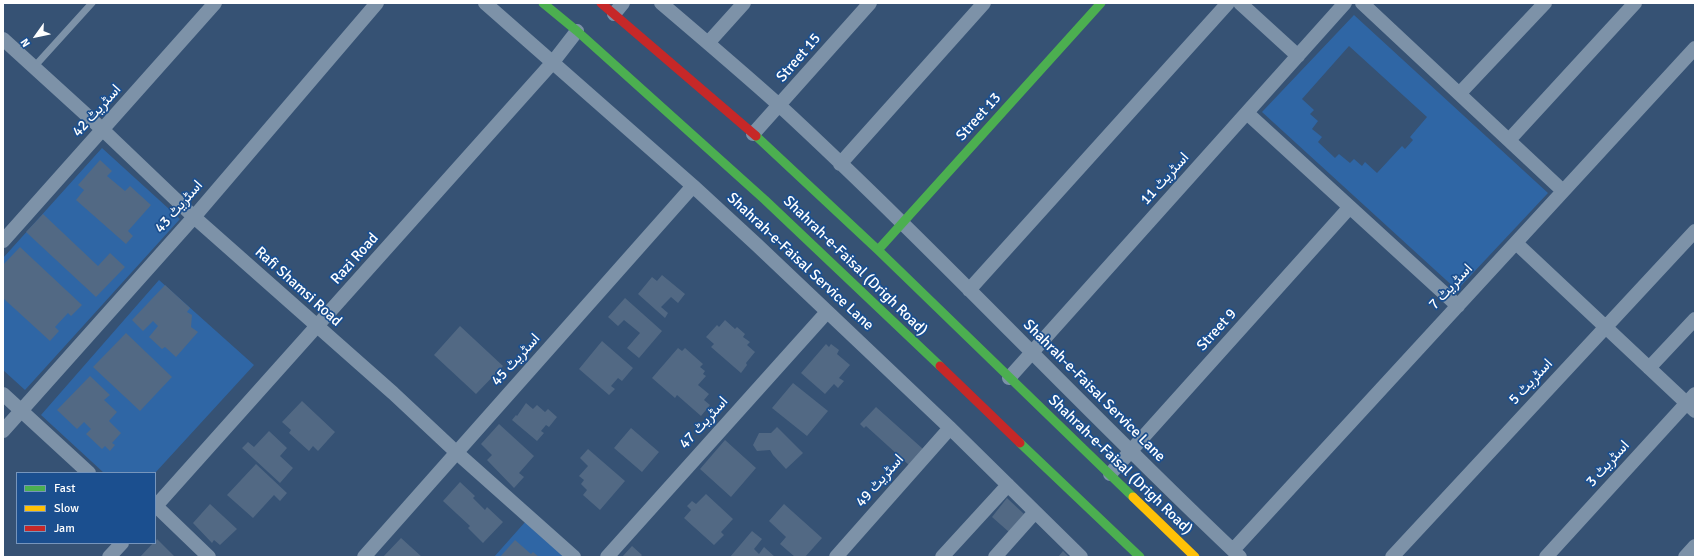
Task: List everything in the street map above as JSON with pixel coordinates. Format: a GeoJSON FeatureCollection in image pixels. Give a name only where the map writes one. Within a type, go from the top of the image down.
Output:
{"type":"FeatureCollection","features":[{"type":"Feature","properties":{"kind":"main road","name":"Shahrah-e-Faisal (Drigh Road)"},"geometry":{"type":"LineString","coordinates":[[543,3],[577,31],[764,200],[1140,557]]}},
{"type":"Feature","properties":{"kind":"main road","name":"Shahrah-e-Faisal (Drigh Road)"},"geometry":{"type":"LineString","coordinates":[[601,3],[753,134],[878,250],[1195,557]]}},
{"type":"Feature","properties":{"kind":"main road","name":"Street 13"},"geometry":{"type":"LineString","coordinates":[[878,250],[1101,3]]}},
{"type":"Feature","properties":{"kind":"street","name":"اسٹریٹ 42"},"geometry":{"type":"LineString","coordinates":[[3,241],[215,3]]}},
{"type":"Feature","properties":{"kind":"street","name":"اسٹریٹ 43"},"geometry":{"type":"LineString","coordinates":[[3,430],[194,217],[377,3]]}},
{"type":"Feature","properties":{"kind":"street","name":"Shahrah-e-Faisal Service Lane"},"geometry":{"type":"LineString","coordinates":[[485,3],[693,186],[950,428],[1081,557]]}},
{"type":"Feature","properties":{"kind":"street"},"geometry":{"type":"LineString","coordinates":[[614,14],[623,3]]}},
{"type":"Feature","properties":{"kind":"street","name":"Shahrah-e-Faisal Service Lane"},"geometry":{"type":"LineString","coordinates":[[661,3],[779,106],[902,223],[1130,451],[1236,553]]}},
{"type":"Feature","properties":{"kind":"street"},"geometry":{"type":"LineString","coordinates":[[708,43],[744,3]]}},
{"type":"Feature","properties":{"kind":"street","name":"Street 15"},"geometry":{"type":"LineString","coordinates":[[753,134],[870,3]]}},
{"type":"Feature","properties":{"kind":"street"},"geometry":{"type":"LineString","coordinates":[[840,164],[984,3]]}},
{"type":"Feature","properties":{"kind":"street"},"geometry":{"type":"LineString","coordinates":[[969,290],[1228,3]]}},
{"type":"Feature","properties":{"kind":"street"},"geometry":{"type":"LineString","coordinates":[[1240,3],[1298,56]]}},
{"type":"Feature","properties":{"kind":"street","name":"اسٹریٹ 11"},"geometry":{"type":"LineString","coordinates":[[1009,378],[1345,3]]}},
{"type":"Feature","properties":{"kind":"street"},"geometry":{"type":"LineString","coordinates":[[1362,3],[1460,93],[1563,191]]}},
{"type":"Feature","properties":{"kind":"street"},"geometry":{"type":"LineString","coordinates":[[1460,93],[1545,3]]}},
{"type":"Feature","properties":{"kind":"street"},"geometry":{"type":"LineString","coordinates":[[1509,140],[1635,3]]}},
{"type":"Feature","properties":{"kind":"street","name":"Razi Road"},"geometry":{"type":"LineString","coordinates":[[156,505],[553,62],[577,31]]}},
{"type":"Feature","properties":{"kind":"street","name":"Rafi Shamsi Road"},"geometry":{"type":"LineString","coordinates":[[3,39],[103,130],[194,217],[393,393],[456,452],[574,557]]}},
{"type":"Feature","properties":{"kind":"street","name":"اسٹریٹ 7"},"geometry":{"type":"LineString","coordinates":[[1236,553],[1458,306],[1695,48]]}},
{"type":"Feature","properties":{"kind":"street"},"geometry":{"type":"LineString","coordinates":[[1247,113],[1349,208],[1458,306]]}},
{"type":"Feature","properties":{"kind":"street","name":"اسٹریٹ 45"},"geometry":{"type":"LineString","coordinates":[[364,557],[693,186]]}},
{"type":"Feature","properties":{"kind":"street","name":"Street 9"},"geometry":{"type":"LineString","coordinates":[[1110,474],[1349,208]]}},
{"type":"Feature","properties":{"kind":"street","name":"اسٹریٹ 5"},"geometry":{"type":"LineString","coordinates":[[1392,557],[1695,231]]}},
{"type":"Feature","properties":{"kind":"street"},"geometry":{"type":"LineString","coordinates":[[1516,243],[1649,368],[1692,403]]}},
{"type":"Feature","properties":{"kind":"street","name":"اسٹریٹ 47"},"geometry":{"type":"LineString","coordinates":[[607,557],[827,312]]}},
{"type":"Feature","properties":{"kind":"street"},"geometry":{"type":"LineString","coordinates":[[1649,368],[1695,319]]}},
{"type":"Feature","properties":{"kind":"street"},"geometry":{"type":"LineString","coordinates":[[3,394],[88,472]]}},
{"type":"Feature","properties":{"kind":"street","name":"اسٹریٹ 3"},"geometry":{"type":"LineString","coordinates":[[1546,557],[1692,403]]}},
{"type":"Feature","properties":{"kind":"street","name":"اسٹریٹ 49"},"geometry":{"type":"LineString","coordinates":[[836,557],[950,428]]}},
{"type":"Feature","properties":{"kind":"street"},"geometry":{"type":"LineString","coordinates":[[942,557],[1008,485]]}},
{"type":"Feature","properties":{"kind":"street"},"geometry":{"type":"LineString","coordinates":[[156,507],[209,557]]}},
{"type":"Feature","properties":{"kind":"street"},"geometry":{"type":"LineString","coordinates":[[995,557],[1035,512]]}},
{"type":"Feature","properties":{"kind":"street"},"geometry":{"type":"LineString","coordinates":[[109,557],[121,544]]}},
{"type":"Feature","properties":{"kind":"street"},"geometry":{"type":"LineString","coordinates":[[1685,557],[1695,546]]}},
{"type":"Feature","properties":{"kind":"lane"},"geometry":{"type":"LineString","coordinates":[[34,67],[92,3]]}},
{"type":"Feature","properties":{"kind":"shaded area"},"geometry":{"type":"Polygon","coordinates":[[[1354,15],[1548,193],[1457,290],[1262,112],[1354,15]],[[1349,46],[1302,99],[1314,110],[1310,114],[1318,121],[1312,129],[1322,137],[1318,142],[1335,158],[1339,154],[1350,163],[1354,159],[1362,166],[1365,162],[1377,173],[1402,146],[1405,149],[1413,140],[1410,137],[1427,117],[1349,46]]]}},
{"type":"Feature","properties":{"kind":"shaded area"},"geometry":{"type":"Polygon","coordinates":[[[102,148],[180,219],[25,390],[3,370],[3,258],[102,148]]]}},
{"type":"Feature","properties":{"kind":"shaded area"},"geometry":{"type":"Polygon","coordinates":[[[159,280],[254,365],[156,472],[103,472],[41,415],[159,280]]]}},
{"type":"Feature","properties":{"kind":"shaded area"},"geometry":{"type":"Polygon","coordinates":[[[526,521],[566,557],[494,557],[526,521]]]}},
{"type":"Feature","properties":{"kind":"building"},"geometry":{"type":"Polygon","coordinates":[[[100,160],[112,171],[107,176],[125,191],[130,186],[151,205],[128,231],[133,236],[126,244],[76,200],[84,190],[78,185],[100,160]]]}},
{"type":"Feature","properties":{"kind":"building"},"geometry":{"type":"Polygon","coordinates":[[[43,214],[98,266],[110,253],[125,267],[96,297],[26,232],[43,214]]]}},
{"type":"Feature","properties":{"kind":"building"},"geometry":{"type":"Polygon","coordinates":[[[20,247],[82,305],[71,316],[68,313],[55,327],[59,331],[50,341],[3,298],[3,265],[20,247]]]}},
{"type":"Feature","properties":{"kind":"building"},"geometry":{"type":"Polygon","coordinates":[[[662,275],[685,294],[678,303],[671,297],[661,307],[668,313],[665,318],[638,294],[652,277],[657,281],[662,275]]]}},
{"type":"Feature","properties":{"kind":"building"},"geometry":{"type":"Polygon","coordinates":[[[165,285],[190,308],[187,312],[192,315],[191,327],[198,332],[176,357],[165,347],[162,349],[149,337],[158,326],[153,321],[143,331],[132,320],[165,285]]]}},
{"type":"Feature","properties":{"kind":"building"},"geometry":{"type":"Polygon","coordinates":[[[625,298],[662,331],[639,358],[627,348],[640,333],[624,320],[618,326],[608,317],[625,298]]]}},
{"type":"Feature","properties":{"kind":"building"},"geometry":{"type":"Polygon","coordinates":[[[725,320],[735,329],[737,327],[745,334],[743,337],[750,342],[747,345],[755,352],[746,363],[747,365],[741,373],[711,347],[714,344],[706,337],[717,325],[719,327],[725,320]]]}},
{"type":"Feature","properties":{"kind":"building"},"geometry":{"type":"Polygon","coordinates":[[[460,326],[503,366],[476,394],[434,355],[460,326]]]}},
{"type":"Feature","properties":{"kind":"building"},"geometry":{"type":"Polygon","coordinates":[[[126,333],[172,377],[140,411],[93,367],[126,333]]]}},
{"type":"Feature","properties":{"kind":"building"},"geometry":{"type":"Polygon","coordinates":[[[602,341],[633,368],[622,381],[618,378],[611,386],[615,389],[609,395],[579,369],[602,341]]]}},
{"type":"Feature","properties":{"kind":"building"},"geometry":{"type":"Polygon","coordinates":[[[826,344],[829,347],[831,344],[839,350],[837,354],[850,365],[839,378],[844,381],[838,388],[834,384],[825,394],[801,373],[826,344]]]}},
{"type":"Feature","properties":{"kind":"building"},"geometry":{"type":"Polygon","coordinates":[[[678,348],[682,351],[685,348],[703,364],[700,367],[705,371],[703,374],[706,376],[698,385],[709,394],[704,400],[710,405],[701,416],[677,395],[675,398],[652,378],[678,348]]]}},
{"type":"Feature","properties":{"kind":"building"},"geometry":{"type":"Polygon","coordinates":[[[90,376],[110,395],[104,400],[117,412],[109,421],[121,433],[112,443],[115,445],[110,451],[105,446],[102,449],[86,434],[91,429],[84,422],[77,429],[57,410],[90,376]]]}},
{"type":"Feature","properties":{"kind":"building"},"geometry":{"type":"Polygon","coordinates":[[[793,383],[828,411],[807,436],[772,408],[793,383]]]}},
{"type":"Feature","properties":{"kind":"building"},"geometry":{"type":"Polygon","coordinates":[[[302,401],[335,432],[318,451],[313,446],[309,451],[289,433],[291,430],[282,422],[302,401]]]}},
{"type":"Feature","properties":{"kind":"building"},"geometry":{"type":"Polygon","coordinates":[[[526,403],[533,409],[537,405],[545,412],[548,409],[557,417],[549,427],[546,425],[541,431],[544,433],[537,441],[512,420],[516,415],[517,416],[526,403]]]}},
{"type":"Feature","properties":{"kind":"building"},"geometry":{"type":"Polygon","coordinates":[[[876,407],[923,449],[909,465],[866,426],[864,428],[860,424],[876,407]]]}},
{"type":"Feature","properties":{"kind":"building"},"geometry":{"type":"Polygon","coordinates":[[[499,424],[534,456],[519,473],[524,477],[514,488],[487,460],[492,455],[481,444],[499,424]]]}},
{"type":"Feature","properties":{"kind":"building"},"geometry":{"type":"Polygon","coordinates":[[[777,427],[803,453],[786,469],[770,450],[757,451],[753,445],[759,433],[771,433],[777,427]]]}},
{"type":"Feature","properties":{"kind":"building"},"geometry":{"type":"Polygon","coordinates":[[[631,428],[659,452],[642,472],[614,448],[631,428]]]}},
{"type":"Feature","properties":{"kind":"building"},"geometry":{"type":"Polygon","coordinates":[[[269,431],[287,448],[280,456],[293,468],[280,483],[242,448],[248,442],[254,447],[269,431]]]}},
{"type":"Feature","properties":{"kind":"building"},"geometry":{"type":"Polygon","coordinates":[[[725,440],[756,468],[731,497],[700,469],[725,440]]]}},
{"type":"Feature","properties":{"kind":"building"},"geometry":{"type":"Polygon","coordinates":[[[588,449],[625,481],[600,510],[583,495],[587,490],[581,484],[584,480],[579,476],[588,466],[580,458],[588,449]]]}},
{"type":"Feature","properties":{"kind":"building"},"geometry":{"type":"Polygon","coordinates":[[[256,464],[287,493],[280,501],[274,495],[253,518],[227,495],[256,464]]]}},
{"type":"Feature","properties":{"kind":"building"},"geometry":{"type":"Polygon","coordinates":[[[460,482],[475,496],[473,498],[485,510],[487,507],[503,522],[483,543],[468,528],[470,526],[443,501],[460,482]]]}},
{"type":"Feature","properties":{"kind":"building"},"geometry":{"type":"Polygon","coordinates":[[[706,494],[733,519],[721,532],[724,535],[714,545],[684,518],[691,510],[687,506],[692,501],[696,504],[706,494]]]}},
{"type":"Feature","properties":{"kind":"building"},"geometry":{"type":"Polygon","coordinates":[[[1007,498],[1024,514],[1009,532],[992,517],[1007,498]]]}},
{"type":"Feature","properties":{"kind":"building"},"geometry":{"type":"Polygon","coordinates":[[[210,504],[237,529],[220,545],[214,540],[212,543],[193,523],[210,504]]]}},
{"type":"Feature","properties":{"kind":"building"},"geometry":{"type":"Polygon","coordinates":[[[784,504],[822,538],[805,557],[795,557],[780,544],[786,537],[769,521],[784,504]]]}},
{"type":"Feature","properties":{"kind":"building"},"geometry":{"type":"Polygon","coordinates":[[[752,531],[762,539],[754,549],[759,554],[764,547],[775,557],[730,557],[752,531]]]}},
{"type":"Feature","properties":{"kind":"building"},"geometry":{"type":"Polygon","coordinates":[[[401,538],[422,557],[383,557],[401,538]]]}},
{"type":"Feature","properties":{"kind":"building"},"geometry":{"type":"Polygon","coordinates":[[[157,539],[175,557],[140,557],[152,544],[156,544],[157,539]]]}},
{"type":"Feature","properties":{"kind":"building"},"geometry":{"type":"Polygon","coordinates":[[[515,540],[531,554],[533,552],[539,557],[500,557],[515,540]]]}},
{"type":"Feature","properties":{"kind":"building"},"geometry":{"type":"Polygon","coordinates":[[[632,546],[642,555],[640,557],[622,557],[632,546]]]}},
{"type":"Feature","properties":{"kind":"building"},"geometry":{"type":"Polygon","coordinates":[[[1063,551],[1069,557],[1058,557],[1063,551]]]}},
{"type":"Feature","properties":{"kind":"traffic: fast"},"geometry":{"type":"LineString","coordinates":[[543,3],[577,31],[765,200],[940,366]]}},
{"type":"Feature","properties":{"kind":"traffic: fast"},"geometry":{"type":"LineString","coordinates":[[878,250],[1101,3]]}},
{"type":"Feature","properties":{"kind":"traffic: fast"},"geometry":{"type":"LineString","coordinates":[[756,136],[878,250],[1133,497]]}},
{"type":"Feature","properties":{"kind":"traffic: fast"},"geometry":{"type":"LineString","coordinates":[[1020,443],[1140,557]]}},
{"type":"Feature","properties":{"kind":"traffic: slow"},"geometry":{"type":"LineString","coordinates":[[1133,497],[1195,557]]}},
{"type":"Feature","properties":{"kind":"traffic: jam"},"geometry":{"type":"LineString","coordinates":[[601,3],[756,136]]}},
{"type":"Feature","properties":{"kind":"traffic: jam"},"geometry":{"type":"LineString","coordinates":[[940,366],[1020,443]]}}]}
